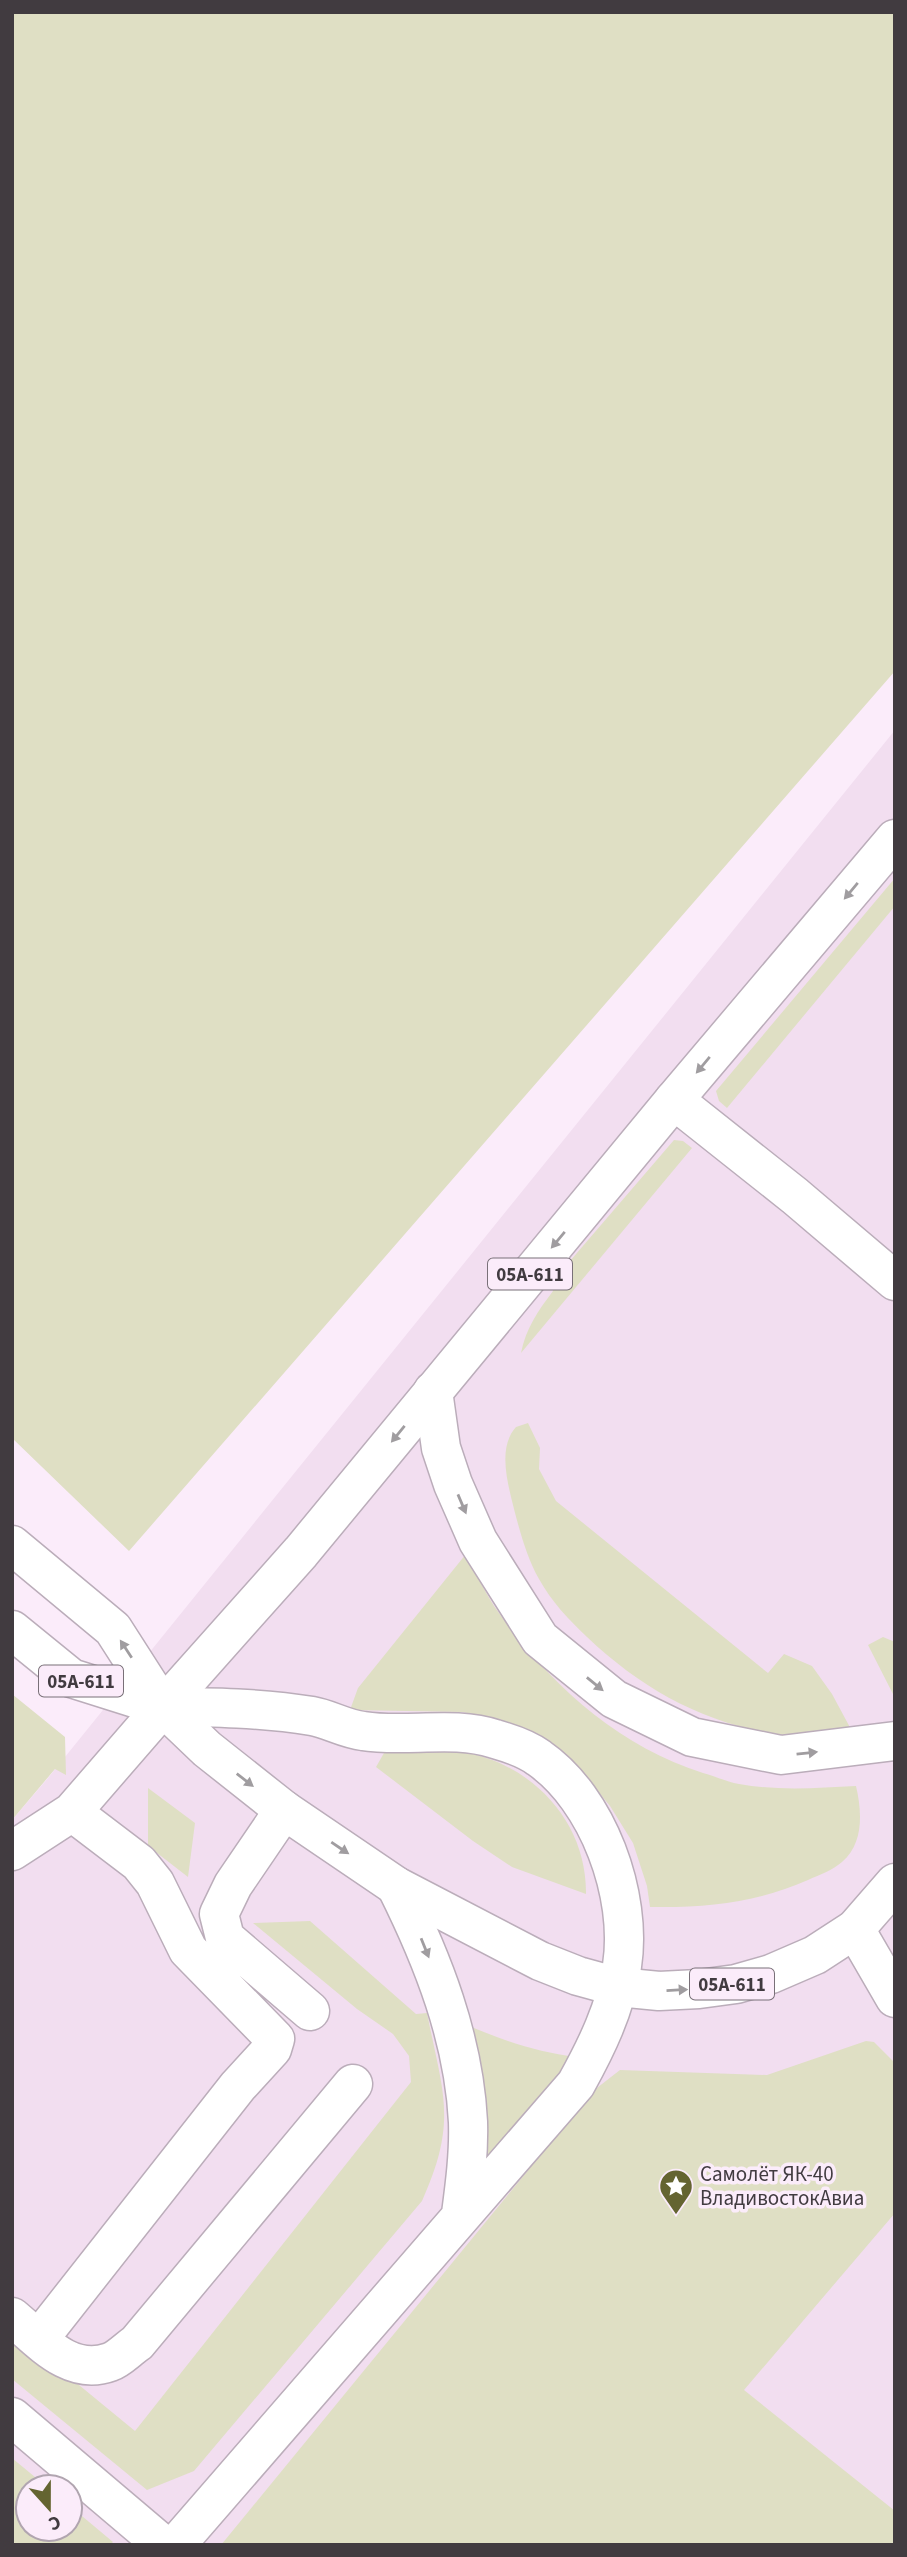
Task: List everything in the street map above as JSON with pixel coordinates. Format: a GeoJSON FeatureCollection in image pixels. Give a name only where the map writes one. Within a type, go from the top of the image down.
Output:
{"type":"FeatureCollection","features":[{"type":"Feature","properties":{"kind":"main road","name":"05А-611"},"geometry":{"type":"LineString","coordinates":[[163,1707],[301,1552],[674,1100],[895,839]]}},
{"type":"Feature","properties":{"kind":"main road"},"geometry":{"type":"LineString","coordinates":[[674,1100],[795,1196],[895,1281]]}},
{"type":"Feature","properties":{"kind":"main road"},"geometry":{"type":"LineString","coordinates":[[433,1391],[441,1448],[453,1484],[478,1541],[540,1639],[614,1699],[692,1737],[781,1755],[895,1741]]}},
{"type":"Feature","properties":{"kind":"main road","name":"05А-611"},"geometry":{"type":"LineString","coordinates":[[12,1545],[113,1629],[163,1707],[206,1749],[284,1810],[396,1886],[540,1961],[578,1976],[618,1987],[659,1991],[736,1984],[771,1974],[815,1955],[855,1929],[895,1883]]}},
{"type":"Feature","properties":{"kind":"main road","name":"05А-611"},"geometry":{"type":"LineString","coordinates":[[12,1630],[71,1678],[163,1707]]}},
{"type":"Feature","properties":{"kind":"main road"},"geometry":{"type":"LineString","coordinates":[[12,1851],[72,1812],[163,1707],[249,1708],[316,1717],[362,1731],[466,1733],[494,1738],[538,1757],[569,1787],[593,1819],[615,1875],[624,1936],[618,1987],[601,2037],[576,2084],[176,2545]]}},
{"type":"Feature","properties":{"kind":"main road"},"geometry":{"type":"LineString","coordinates":[[284,1810],[233,1885],[219,1913],[225,1938],[310,2011]]}},
{"type":"Feature","properties":{"kind":"main road"},"geometry":{"type":"LineString","coordinates":[[72,1812],[139,1863],[155,1883],[188,1950],[275,2039],[272,2049],[26,2328],[64,2361],[92,2366],[112,2362],[136,2343],[353,2084]]}},
{"type":"Feature","properties":{"kind":"main road"},"geometry":{"type":"LineString","coordinates":[[396,1886],[418,1929],[436,1974],[464,2083],[468,2123],[467,2169],[461,2214]]}},
{"type":"Feature","properties":{"kind":"main road"},"geometry":{"type":"LineString","coordinates":[[855,1929],[895,1998]]}},
{"type":"Feature","properties":{"kind":"main road"},"geometry":{"type":"LineString","coordinates":[[12,2417],[163,2545]]}},
{"type":"Feature","properties":{"kind":"shaded area"},"geometry":{"type":"Polygon","coordinates":[[[895,730],[895,2545],[12,2545],[12,1820],[895,730]]]}},
{"type":"Feature","properties":{"kind":"green space"},"geometry":{"type":"Polygon","coordinates":[[[12,12],[895,12],[895,671],[129,1551],[12,1438],[12,12]]]}},
{"type":"Feature","properties":{"kind":"green space"},"geometry":{"type":"Polygon","coordinates":[[[895,878],[895,906],[727,1108],[719,1101],[716,1091],[895,878]]]}},
{"type":"Feature","properties":{"kind":"green space"},"geometry":{"type":"Polygon","coordinates":[[[674,1140],[683,1141],[692,1148],[521,1353],[533,1320],[553,1291],[552,1282],[674,1140]]]}},
{"type":"Feature","properties":{"kind":"green space"},"geometry":{"type":"Polygon","coordinates":[[[528,1423],[540,1448],[539,1469],[556,1501],[768,1673],[784,1654],[812,1666],[832,1694],[853,1733],[784,1735],[755,1730],[702,1714],[653,1689],[587,1637],[561,1610],[544,1587],[531,1562],[519,1527],[507,1478],[505,1456],[510,1436],[516,1427],[528,1423]]]}},
{"type":"Feature","properties":{"kind":"green space"},"geometry":{"type":"Polygon","coordinates":[[[466,1554],[494,1606],[536,1660],[585,1707],[641,1746],[671,1761],[739,1784],[783,1788],[856,1786],[860,1827],[849,1854],[826,1872],[769,1894],[711,1905],[650,1907],[647,1886],[633,1843],[610,1806],[581,1771],[515,1728],[488,1717],[462,1712],[350,1710],[358,1688],[466,1554]]]}},
{"type":"Feature","properties":{"kind":"green space"},"geometry":{"type":"Polygon","coordinates":[[[883,1637],[895,1642],[895,1698],[868,1645],[883,1637]]]}},
{"type":"Feature","properties":{"kind":"green space"},"geometry":{"type":"Polygon","coordinates":[[[12,1694],[65,1737],[66,1775],[55,1769],[12,1820],[12,1694]]]}},
{"type":"Feature","properties":{"kind":"green space"},"geometry":{"type":"Polygon","coordinates":[[[405,1749],[464,1752],[489,1759],[534,1784],[552,1801],[577,1844],[584,1868],[586,1894],[512,1867],[473,1841],[376,1767],[384,1753],[405,1749]]]}},
{"type":"Feature","properties":{"kind":"green space"},"geometry":{"type":"Polygon","coordinates":[[[148,1788],[195,1823],[188,1877],[148,1846],[148,1788]]]}},
{"type":"Feature","properties":{"kind":"green space"},"geometry":{"type":"Polygon","coordinates":[[[310,1921],[416,2014],[427,2013],[444,2107],[440,2149],[422,2201],[194,2471],[147,2490],[12,2379],[12,2330],[135,2431],[411,2082],[409,2056],[393,2034],[357,2009],[253,1923],[310,1921]]]}},
{"type":"Feature","properties":{"kind":"green space"},"geometry":{"type":"Polygon","coordinates":[[[465,2024],[519,2045],[576,2057],[489,2161],[481,2157],[465,2024]]]}},
{"type":"Feature","properties":{"kind":"green space"},"geometry":{"type":"Polygon","coordinates":[[[866,2041],[874,2042],[895,2063],[895,2213],[744,2390],[895,2511],[895,2545],[221,2545],[593,2091],[620,2070],[767,2075],[866,2041]]]}},
{"type":"Feature","properties":{"kind":"green space"},"geometry":{"type":"Polygon","coordinates":[[[12,2458],[30,2473],[14,2473],[14,2543],[84,2543],[84,2518],[113,2542],[110,2545],[12,2545],[12,2458]]]}},
{"type":"Feature","properties":{"kind":"place","name":"Самолёт ЯК-40 ВладивостокАвиа"},"geometry":{"type":"Point","coordinates":[676,2216]}}]}
